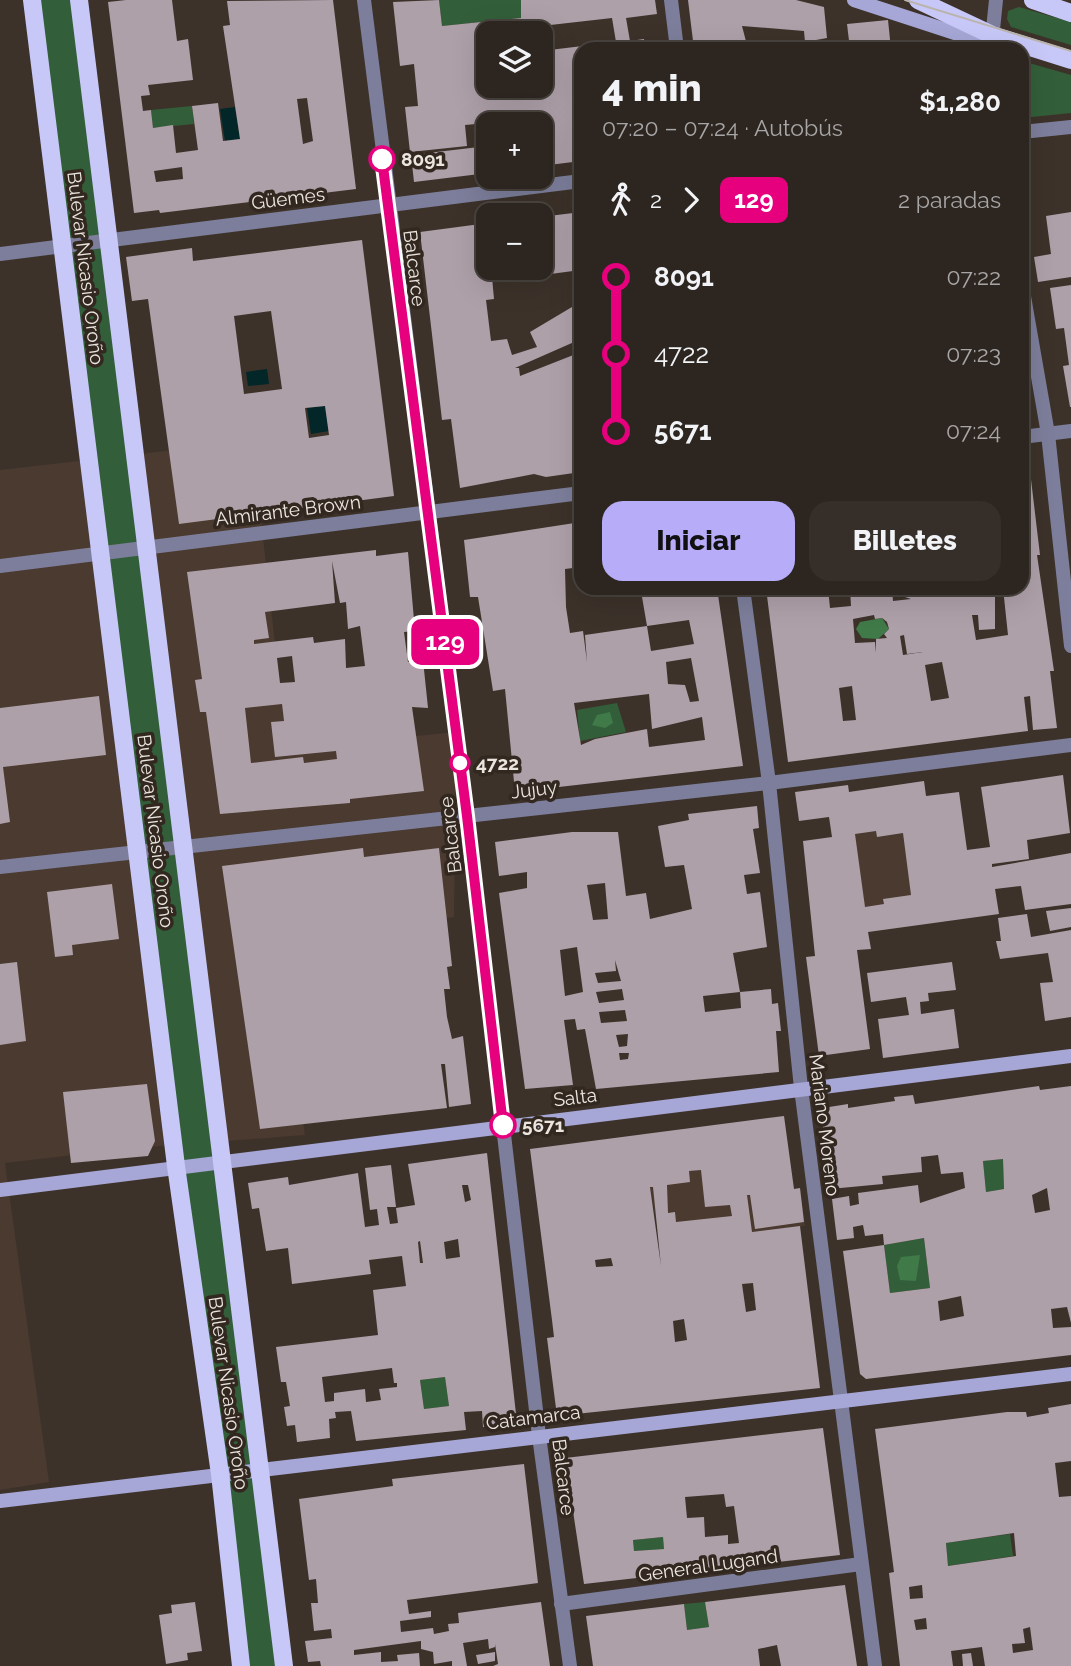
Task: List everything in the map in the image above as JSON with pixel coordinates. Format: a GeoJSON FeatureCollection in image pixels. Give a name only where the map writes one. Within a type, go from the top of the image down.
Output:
{"type":"FeatureCollection","features":[{"type":"Feature","properties":{"kind":"main road","name":"Bulevar Nicasio Oroño"},"geometry":{"type":"LineString","coordinates":[[32,0],[176,1166],[220,1474],[241,1666]]}},
{"type":"Feature","properties":{"kind":"main road","name":"Bulevar Nicasio Oroño"},"geometry":{"type":"LineString","coordinates":[[79,0],[284,1666]]}},
{"type":"Feature","properties":{"kind":"main road"},"geometry":{"type":"LineString","coordinates":[[854,0],[961,36],[992,42]]}},
{"type":"Feature","properties":{"kind":"main road"},"geometry":{"type":"LineString","coordinates":[[918,0],[992,42]]}},
{"type":"Feature","properties":{"kind":"main road"},"geometry":{"type":"LineString","coordinates":[[1033,0],[1071,13]]}},
{"type":"Feature","properties":{"kind":"main road"},"geometry":{"type":"LineString","coordinates":[[1029,50],[1071,60]]}},
{"type":"Feature","properties":{"kind":"main road","name":"Salta"},"geometry":{"type":"LineString","coordinates":[[0,1190],[220,1160],[1071,1056]]}},
{"type":"Feature","properties":{"kind":"main road","name":"Catamarca"},"geometry":{"type":"LineString","coordinates":[[0,1501],[1071,1374]]}},
{"type":"Feature","properties":{"kind":"street","name":"Balcarce"},"geometry":{"type":"LineString","coordinates":[[363,0],[467,816],[539,1436],[570,1666]]}},
{"type":"Feature","properties":{"kind":"street"},"geometry":{"type":"LineString","coordinates":[[671,0],[676,42]]}},
{"type":"Feature","properties":{"kind":"street"},"geometry":{"type":"LineString","coordinates":[[992,42],[996,0]]}},
{"type":"Feature","properties":{"kind":"street"},"geometry":{"type":"LineString","coordinates":[[1029,131],[1071,127]]}},
{"type":"Feature","properties":{"kind":"street","name":"Güemes"},"geometry":{"type":"LineString","coordinates":[[0,254],[574,182]]}},
{"type":"Feature","properties":{"kind":"street"},"geometry":{"type":"LineString","coordinates":[[1029,325],[1048,434],[1071,646]]}},
{"type":"Feature","properties":{"kind":"street"},"geometry":{"type":"LineString","coordinates":[[1029,436],[1071,431]]}},
{"type":"Feature","properties":{"kind":"street","name":"Almirante Brown"},"geometry":{"type":"LineString","coordinates":[[0,566],[574,494]]}},
{"type":"Feature","properties":{"kind":"street","name":"Mariano Moreno"},"geometry":{"type":"LineString","coordinates":[[744,595],[769,783],[801,1088],[875,1666]]}},
{"type":"Feature","properties":{"kind":"street","name":"Jujuy"},"geometry":{"type":"LineString","coordinates":[[0,867],[769,783],[1071,745]]}},
{"type":"Feature","properties":{"kind":"street","name":"General Lugand"},"geometry":{"type":"LineString","coordinates":[[561,1604],[861,1564]]}},
{"type":"Feature","properties":{"kind":"shaded area"},"geometry":{"type":"Polygon","coordinates":[[[252,441],[287,749],[456,732],[454,917],[278,941],[305,1135],[134,1148],[5,1163],[49,1482],[0,1490],[0,470],[252,441]]]}},
{"type":"Feature","properties":{"kind":"shaded area"},"geometry":{"type":"Polygon","coordinates":[[[924,781],[943,922],[868,932],[849,792],[924,781]]]}},
{"type":"Feature","properties":{"kind":"shaded area"},"geometry":{"type":"Polygon","coordinates":[[[683,1129],[689,1171],[711,1168],[739,1196],[800,1188],[805,1226],[752,1232],[664,1266],[641,1134],[683,1129]]]}},
{"type":"Feature","properties":{"kind":"green space"},"geometry":{"type":"Polygon","coordinates":[[[32,0],[79,0],[284,1666],[241,1666],[32,0]]]}},
{"type":"Feature","properties":{"kind":"green space"},"geometry":{"type":"Polygon","coordinates":[[[439,0],[521,0],[521,18],[442,26],[439,0]]]}},
{"type":"Feature","properties":{"kind":"green space"},"geometry":{"type":"Polygon","coordinates":[[[1019,7],[1071,22],[1071,45],[1011,27],[1007,19],[1008,11],[1019,7]]]}},
{"type":"Feature","properties":{"kind":"green space"},"geometry":{"type":"Polygon","coordinates":[[[1029,63],[1071,75],[1071,113],[1029,117],[1029,63]]]}},
{"type":"Feature","properties":{"kind":"green space"},"geometry":{"type":"Polygon","coordinates":[[[192,106],[194,124],[153,128],[151,110],[192,106]]]}},
{"type":"Feature","properties":{"kind":"green space"},"geometry":{"type":"Polygon","coordinates":[[[882,618],[889,629],[878,639],[862,638],[856,629],[860,622],[882,618]]]}},
{"type":"Feature","properties":{"kind":"green space"},"geometry":{"type":"Polygon","coordinates":[[[617,703],[626,732],[580,741],[577,710],[617,703]]]}},
{"type":"Feature","properties":{"kind":"green space"},"geometry":{"type":"Polygon","coordinates":[[[610,712],[613,723],[605,728],[592,725],[597,715],[610,712]]]}},
{"type":"Feature","properties":{"kind":"green space"},"geometry":{"type":"Polygon","coordinates":[[[1003,1159],[1004,1189],[986,1192],[983,1161],[1003,1159]]]}},
{"type":"Feature","properties":{"kind":"green space"},"geometry":{"type":"Polygon","coordinates":[[[924,1238],[930,1288],[890,1293],[884,1245],[924,1238]]]}},
{"type":"Feature","properties":{"kind":"green space"},"geometry":{"type":"Polygon","coordinates":[[[920,1255],[916,1281],[900,1280],[897,1266],[901,1257],[920,1255]]]}},
{"type":"Feature","properties":{"kind":"green space"},"geometry":{"type":"Polygon","coordinates":[[[445,1377],[449,1406],[424,1409],[420,1380],[445,1377]]]}},
{"type":"Feature","properties":{"kind":"green space"},"geometry":{"type":"Polygon","coordinates":[[[1010,1534],[1013,1556],[948,1566],[946,1543],[1010,1534]]]}},
{"type":"Feature","properties":{"kind":"green space"},"geometry":{"type":"Polygon","coordinates":[[[663,1537],[664,1549],[634,1551],[633,1540],[663,1537]]]}},
{"type":"Feature","properties":{"kind":"green space"},"geometry":{"type":"Polygon","coordinates":[[[705,1602],[709,1627],[687,1630],[684,1604],[705,1602]]]}},
{"type":"Feature","properties":{"kind":"water"},"geometry":{"type":"Polygon","coordinates":[[[235,107],[240,139],[225,141],[220,109],[235,107]]]}},
{"type":"Feature","properties":{"kind":"water"},"geometry":{"type":"Polygon","coordinates":[[[267,369],[269,384],[248,386],[246,372],[267,369]]]}},
{"type":"Feature","properties":{"kind":"water"},"geometry":{"type":"Polygon","coordinates":[[[325,406],[329,431],[311,434],[307,408],[325,406]]]}},
{"type":"Feature","properties":{"kind":"building"},"geometry":{"type":"Polygon","coordinates":[[[172,0],[177,41],[188,39],[193,80],[148,85],[150,95],[141,96],[143,111],[151,110],[153,128],[173,125],[176,153],[198,150],[192,106],[218,103],[223,141],[240,139],[223,26],[230,25],[227,1],[333,0],[356,189],[160,213],[159,210],[134,213],[108,2],[172,0]],[[307,98],[297,99],[303,144],[313,141],[307,98]],[[182,167],[154,171],[156,182],[183,179],[182,167]]]}},
{"type":"Feature","properties":{"kind":"building"},"geometry":{"type":"Polygon","coordinates":[[[439,0],[442,26],[476,23],[476,98],[553,98],[553,50],[574,47],[574,162],[553,164],[553,112],[476,112],[476,124],[465,125],[467,146],[410,152],[405,107],[418,106],[414,64],[400,66],[393,2],[439,0]]]}},
{"type":"Feature","properties":{"kind":"building"},"geometry":{"type":"Polygon","coordinates":[[[521,0],[655,0],[657,14],[626,18],[630,41],[644,39],[644,42],[616,42],[612,18],[553,25],[553,21],[491,21],[521,18],[521,0]]]}},
{"type":"Feature","properties":{"kind":"building"},"geometry":{"type":"Polygon","coordinates":[[[688,0],[796,0],[824,7],[827,38],[805,42],[804,31],[742,26],[746,42],[693,42],[688,0]]]}},
{"type":"Feature","properties":{"kind":"building"},"geometry":{"type":"Polygon","coordinates":[[[888,20],[890,42],[849,42],[847,24],[888,20]]]}},
{"type":"Feature","properties":{"kind":"building"},"geometry":{"type":"Polygon","coordinates":[[[476,147],[476,174],[414,182],[411,155],[476,147]]]}},
{"type":"Feature","properties":{"kind":"building"},"geometry":{"type":"Polygon","coordinates":[[[1071,212],[1071,277],[1038,282],[1034,257],[1051,254],[1046,216],[1071,212]]]}},
{"type":"Feature","properties":{"kind":"building"},"geometry":{"type":"Polygon","coordinates":[[[574,213],[574,279],[573,271],[553,274],[553,216],[574,213]]]}},
{"type":"Feature","properties":{"kind":"building"},"geometry":{"type":"Polygon","coordinates":[[[476,225],[476,280],[492,280],[494,299],[486,300],[491,341],[507,339],[512,355],[537,347],[530,332],[574,306],[574,342],[515,368],[519,368],[520,376],[574,355],[574,473],[546,477],[534,474],[460,488],[451,419],[442,420],[420,232],[476,225]]]}},
{"type":"Feature","properties":{"kind":"building"},"geometry":{"type":"Polygon","coordinates":[[[362,240],[394,496],[179,524],[148,299],[132,301],[126,257],[192,248],[193,261],[362,240]],[[271,311],[234,316],[244,394],[282,389],[271,311]],[[325,406],[305,408],[309,438],[329,435],[325,406]]]}},
{"type":"Feature","properties":{"kind":"building"},"geometry":{"type":"Polygon","coordinates":[[[1071,285],[1070,407],[1063,366],[1069,365],[1064,328],[1056,329],[1050,288],[1071,285]]]}},
{"type":"Feature","properties":{"kind":"building"},"geometry":{"type":"Polygon","coordinates":[[[1030,471],[1040,555],[1037,555],[1054,671],[1050,671],[1057,728],[1033,730],[1030,696],[1024,697],[1028,731],[788,762],[767,595],[829,595],[830,608],[851,606],[850,595],[893,595],[893,601],[911,599],[905,595],[995,595],[995,629],[979,630],[978,615],[972,615],[976,640],[1008,635],[1004,595],[1029,595],[1030,471]],[[874,615],[853,619],[855,643],[875,642],[876,653],[876,639],[887,638],[884,634],[889,629],[887,622],[882,618],[875,619],[874,615]],[[904,635],[900,636],[903,655],[923,652],[907,654],[904,635]],[[942,662],[925,665],[931,701],[949,698],[942,662]],[[852,686],[839,688],[843,721],[856,720],[852,686]]]}},
{"type":"Feature","properties":{"kind":"building"},"geometry":{"type":"Polygon","coordinates":[[[574,523],[574,568],[565,569],[566,607],[570,633],[583,631],[587,662],[585,635],[647,626],[642,595],[718,595],[743,766],[515,792],[505,689],[493,691],[478,597],[470,597],[464,540],[574,523]],[[689,620],[647,626],[651,651],[694,644],[689,620]],[[691,658],[666,662],[668,684],[685,685],[690,702],[699,701],[691,658]],[[649,694],[574,703],[581,745],[595,739],[647,729],[649,747],[705,740],[702,717],[652,729],[649,694]]]}},
{"type":"Feature","properties":{"kind":"building"},"geometry":{"type":"Polygon","coordinates":[[[376,550],[376,556],[408,552],[415,631],[404,632],[408,662],[423,660],[428,708],[412,707],[424,791],[350,799],[350,803],[220,814],[206,712],[200,712],[195,680],[202,679],[187,572],[376,550]],[[332,561],[335,603],[265,612],[269,638],[254,640],[254,644],[313,637],[314,643],[345,639],[346,668],[365,666],[360,626],[348,629],[346,602],[340,603],[332,561]],[[292,656],[277,658],[280,683],[295,682],[292,656]],[[282,704],[245,708],[251,763],[303,757],[304,763],[337,759],[336,751],[275,757],[271,722],[284,721],[282,704]]]}},
{"type":"Feature","properties":{"kind":"building"},"geometry":{"type":"Polygon","coordinates":[[[99,696],[106,755],[3,767],[10,822],[0,824],[0,708],[99,696]]]}},
{"type":"Feature","properties":{"kind":"building"},"geometry":{"type":"Polygon","coordinates":[[[1063,775],[1070,833],[1027,840],[1029,859],[992,864],[992,867],[1071,853],[1071,904],[1025,910],[1021,886],[995,889],[999,914],[868,932],[871,949],[857,950],[870,1049],[819,1056],[806,957],[815,956],[803,841],[832,837],[829,817],[799,821],[795,792],[848,785],[849,792],[924,781],[926,796],[959,792],[967,850],[990,847],[981,787],[1063,775]],[[876,831],[855,834],[865,907],[884,904],[883,899],[911,895],[903,833],[877,837],[876,831]]]}},
{"type":"Feature","properties":{"kind":"building"},"geometry":{"type":"Polygon","coordinates":[[[757,806],[759,828],[753,829],[760,873],[744,875],[747,894],[760,892],[767,947],[733,953],[740,992],[771,989],[772,1004],[778,1003],[781,1031],[776,1031],[779,1072],[596,1089],[585,1029],[577,1030],[575,1019],[564,1020],[573,1085],[525,1089],[499,893],[527,888],[527,872],[499,876],[495,842],[572,832],[618,832],[626,896],[646,893],[650,919],[692,909],[684,865],[665,867],[658,826],[689,820],[688,814],[757,806]],[[605,883],[587,885],[593,920],[608,919],[605,883]],[[577,947],[560,950],[565,996],[583,992],[577,947]],[[615,960],[616,971],[595,973],[598,983],[621,981],[615,960]],[[622,989],[596,992],[599,1003],[624,1000],[622,989]],[[740,992],[703,996],[705,1012],[741,1008],[740,992]],[[625,1010],[599,1012],[601,1023],[627,1021],[625,1010]],[[628,1034],[616,1035],[619,1047],[627,1046],[628,1034]],[[619,1053],[620,1060],[628,1059],[629,1053],[619,1053]]]}},
{"type":"Feature","properties":{"kind":"building"},"geometry":{"type":"Polygon","coordinates":[[[363,848],[364,857],[439,848],[452,966],[447,967],[450,989],[444,989],[447,1017],[452,1039],[463,1036],[471,1104],[449,1107],[445,1064],[441,1064],[447,1108],[260,1129],[222,866],[363,848]]]}},
{"type":"Feature","properties":{"kind":"building"},"geometry":{"type":"Polygon","coordinates":[[[112,884],[119,939],[72,945],[73,955],[55,957],[47,892],[112,884]]]}},
{"type":"Feature","properties":{"kind":"building"},"geometry":{"type":"Polygon","coordinates":[[[1071,908],[1071,927],[1050,931],[1046,911],[1071,908]]]}},
{"type":"Feature","properties":{"kind":"building"},"geometry":{"type":"Polygon","coordinates":[[[1027,914],[1031,937],[1071,930],[1071,1017],[1045,1021],[1040,983],[1053,982],[1048,953],[1000,959],[996,941],[1001,941],[998,918],[1027,914]]]}},
{"type":"Feature","properties":{"kind":"building"},"geometry":{"type":"Polygon","coordinates":[[[17,962],[26,1041],[0,1045],[0,964],[17,962]]]}},
{"type":"Feature","properties":{"kind":"building"},"geometry":{"type":"Polygon","coordinates":[[[952,962],[956,990],[928,993],[929,1001],[920,1002],[921,1014],[954,1009],[959,1048],[883,1058],[878,1019],[909,1015],[906,997],[871,1002],[867,973],[952,962]]]}},
{"type":"Feature","properties":{"kind":"building"},"geometry":{"type":"Polygon","coordinates":[[[147,1084],[155,1141],[148,1156],[71,1163],[63,1092],[147,1084]]]}},
{"type":"Feature","properties":{"kind":"building"},"geometry":{"type":"Polygon","coordinates":[[[1039,1086],[1040,1090],[1071,1086],[1071,1323],[1067,1307],[1051,1309],[1053,1328],[1071,1327],[1071,1355],[866,1379],[860,1374],[843,1251],[884,1245],[883,1234],[865,1236],[863,1225],[853,1227],[854,1238],[837,1240],[832,1199],[849,1196],[850,1206],[859,1204],[858,1193],[918,1185],[920,1203],[965,1188],[963,1172],[941,1174],[938,1155],[921,1157],[922,1172],[882,1176],[883,1184],[830,1189],[821,1112],[823,1108],[848,1104],[848,1108],[895,1101],[894,1097],[913,1095],[915,1104],[1039,1086]],[[1003,1159],[983,1161],[986,1192],[1004,1189],[1003,1159]],[[1047,1188],[1032,1195],[1035,1213],[1050,1210],[1047,1188]],[[924,1238],[884,1245],[890,1293],[930,1288],[924,1238]],[[961,1296],[938,1301],[940,1321],[964,1316],[961,1296]]]}},
{"type":"Feature","properties":{"kind":"building"},"geometry":{"type":"Polygon","coordinates":[[[784,1116],[794,1189],[800,1188],[804,1222],[755,1229],[750,1195],[747,1195],[752,1232],[800,1226],[820,1388],[557,1416],[547,1338],[554,1337],[530,1149],[784,1116]],[[701,1170],[689,1171],[690,1182],[667,1185],[668,1213],[675,1212],[676,1222],[732,1216],[730,1205],[705,1207],[701,1170]],[[650,1187],[661,1266],[653,1187],[650,1187]],[[611,1258],[595,1260],[596,1267],[613,1266],[611,1258]],[[753,1283],[742,1284],[746,1312],[756,1310],[753,1283]],[[684,1319],[673,1321],[675,1342],[687,1340],[684,1319]]]}},
{"type":"Feature","properties":{"kind":"building"},"geometry":{"type":"Polygon","coordinates":[[[487,1153],[517,1423],[483,1427],[482,1411],[464,1412],[466,1430],[356,1441],[351,1411],[335,1412],[336,1418],[329,1419],[330,1438],[297,1442],[295,1425],[287,1426],[284,1407],[290,1406],[286,1382],[281,1382],[276,1347],[378,1335],[373,1290],[406,1286],[402,1256],[369,1260],[371,1274],[292,1284],[288,1248],[266,1251],[259,1208],[252,1209],[248,1183],[288,1177],[289,1185],[358,1173],[365,1227],[379,1225],[377,1209],[370,1210],[365,1168],[391,1165],[396,1207],[387,1207],[390,1224],[398,1223],[396,1208],[415,1205],[408,1164],[487,1153]],[[462,1185],[465,1202],[471,1200],[468,1185],[462,1185]],[[458,1239],[444,1242],[446,1259],[460,1257],[458,1239]],[[420,1241],[420,1263],[423,1263],[420,1241]],[[392,1368],[322,1377],[325,1402],[334,1401],[334,1393],[365,1389],[366,1402],[381,1400],[379,1389],[397,1387],[392,1368]],[[445,1377],[420,1380],[424,1409],[449,1406],[445,1377]]]}},
{"type":"Feature","properties":{"kind":"building"},"geometry":{"type":"Polygon","coordinates":[[[1071,1404],[1071,1461],[1055,1463],[1059,1497],[1071,1496],[1071,1666],[985,1666],[982,1647],[951,1651],[953,1666],[900,1666],[889,1573],[894,1572],[875,1429],[1007,1412],[1026,1412],[1027,1417],[1049,1413],[1048,1408],[1071,1404]],[[1014,1533],[946,1543],[948,1566],[1016,1556],[1014,1533]],[[922,1585],[909,1587],[910,1599],[923,1598],[922,1585]],[[926,1618],[914,1620],[916,1630],[927,1629],[926,1618]],[[1030,1627],[1023,1629],[1025,1643],[1012,1644],[1013,1653],[1033,1650],[1030,1627]]]}},
{"type":"Feature","properties":{"kind":"building"},"geometry":{"type":"Polygon","coordinates":[[[823,1428],[840,1555],[584,1584],[565,1458],[823,1428]],[[724,1494],[685,1497],[687,1518],[704,1517],[705,1537],[728,1535],[728,1544],[739,1543],[734,1506],[726,1507],[724,1494]],[[663,1537],[633,1540],[634,1551],[664,1549],[663,1537]]]}},
{"type":"Feature","properties":{"kind":"building"},"geometry":{"type":"Polygon","coordinates":[[[524,1464],[538,1583],[407,1600],[409,1614],[431,1611],[431,1617],[400,1621],[401,1632],[433,1628],[434,1634],[449,1631],[448,1624],[459,1623],[458,1613],[541,1602],[550,1666],[493,1666],[498,1664],[495,1644],[495,1647],[489,1649],[488,1639],[463,1643],[467,1666],[452,1666],[452,1661],[434,1664],[433,1652],[421,1649],[421,1641],[354,1650],[354,1655],[381,1652],[381,1662],[398,1661],[397,1655],[419,1653],[420,1666],[321,1666],[320,1661],[308,1662],[305,1641],[332,1638],[331,1629],[314,1631],[311,1603],[318,1603],[316,1579],[309,1580],[299,1499],[393,1486],[392,1479],[524,1464]]]}},
{"type":"Feature","properties":{"kind":"building"},"geometry":{"type":"Polygon","coordinates":[[[845,1585],[857,1666],[781,1666],[777,1645],[758,1649],[760,1666],[593,1666],[586,1616],[684,1604],[687,1630],[709,1627],[705,1602],[845,1585]]]}},
{"type":"Feature","properties":{"kind":"building"},"geometry":{"type":"Polygon","coordinates":[[[195,1602],[202,1651],[187,1653],[188,1660],[166,1664],[159,1615],[172,1613],[171,1605],[195,1602]]]}},
{"type":"Feature","properties":{"kind":"building"},"geometry":{"type":"Polygon","coordinates":[[[495,1652],[495,1661],[478,1664],[476,1655],[495,1652]]]}},
{"type":"Feature","properties":{"kind":"building"},"geometry":{"type":"Polygon","coordinates":[[[971,1653],[973,1666],[963,1666],[962,1654],[971,1653]]]}},
{"type":"Feature","properties":{"kind":"tram line"},"geometry":{"type":"LineString","coordinates":[[905,0],[1071,51]]}},
{"type":"Feature","properties":{"kind":"bus line","name":"129"},"geometry":{"type":"LineString","coordinates":[[382,159],[467,816],[503,1125]]}},
{"type":"Feature","properties":{"kind":"place","name":"8091"},"geometry":{"type":"Point","coordinates":[382,159]}},
{"type":"Feature","properties":{"kind":"place","name":"4722"},"geometry":{"type":"Point","coordinates":[460,763]}},
{"type":"Feature","properties":{"kind":"place","name":"5671"},"geometry":{"type":"Point","coordinates":[503,1125]}}]}
